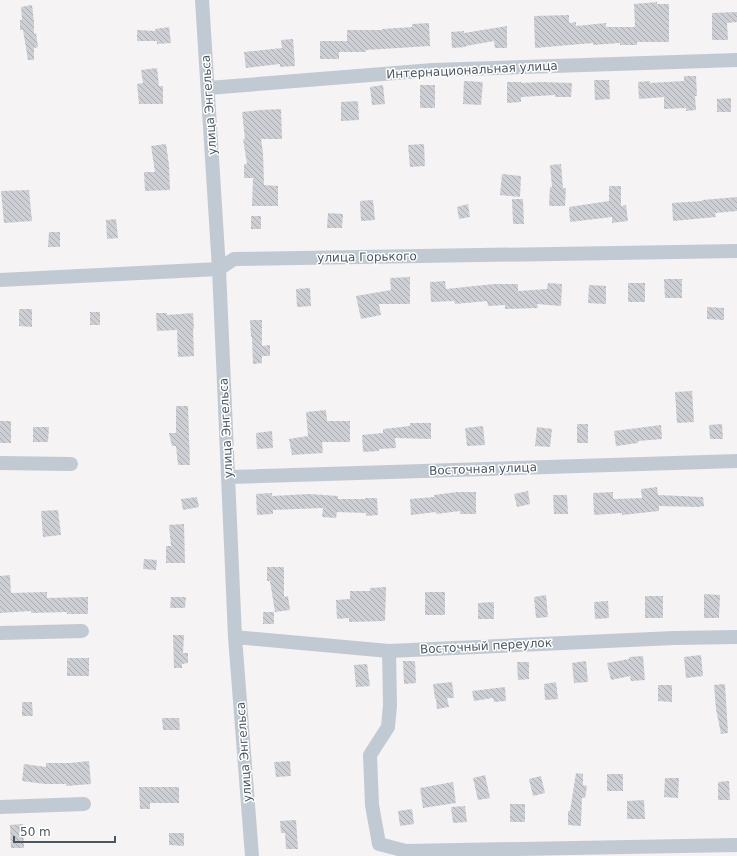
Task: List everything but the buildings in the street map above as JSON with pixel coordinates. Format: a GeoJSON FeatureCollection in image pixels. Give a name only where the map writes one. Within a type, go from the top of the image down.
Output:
{"type":"FeatureCollection","features":[{"type":"Feature","properties":{"kind":"street","name":"улица Энгельса"},"geometry":{"type":"LineString","coordinates":[[202,0],[219,269],[235,638],[252,856]]}},
{"type":"Feature","properties":{"kind":"street","name":"Интернациональная улица"},"geometry":{"type":"LineString","coordinates":[[208,88],[433,70],[737,60]]}},
{"type":"Feature","properties":{"kind":"street","name":"улица Горького"},"geometry":{"type":"LineString","coordinates":[[0,280],[219,269],[234,259],[737,251]]}},
{"type":"Feature","properties":{"kind":"street","name":"Восточная улица"},"geometry":{"type":"LineString","coordinates":[[229,477],[737,461]]}},
{"type":"Feature","properties":{"kind":"street"},"geometry":{"type":"LineString","coordinates":[[0,463],[71,464]]}},
{"type":"Feature","properties":{"kind":"street"},"geometry":{"type":"LineString","coordinates":[[0,633],[82,631]]}},
{"type":"Feature","properties":{"kind":"street","name":"Восточный переулок"},"geometry":{"type":"LineString","coordinates":[[235,638],[389,651],[666,638],[737,637]]}},
{"type":"Feature","properties":{"kind":"street"},"geometry":{"type":"LineString","coordinates":[[389,651],[390,705],[388,727],[370,755],[372,805],[379,844],[406,851],[737,845]]}},
{"type":"Feature","properties":{"kind":"street"},"geometry":{"type":"LineString","coordinates":[[0,807],[84,804]]}}]}
